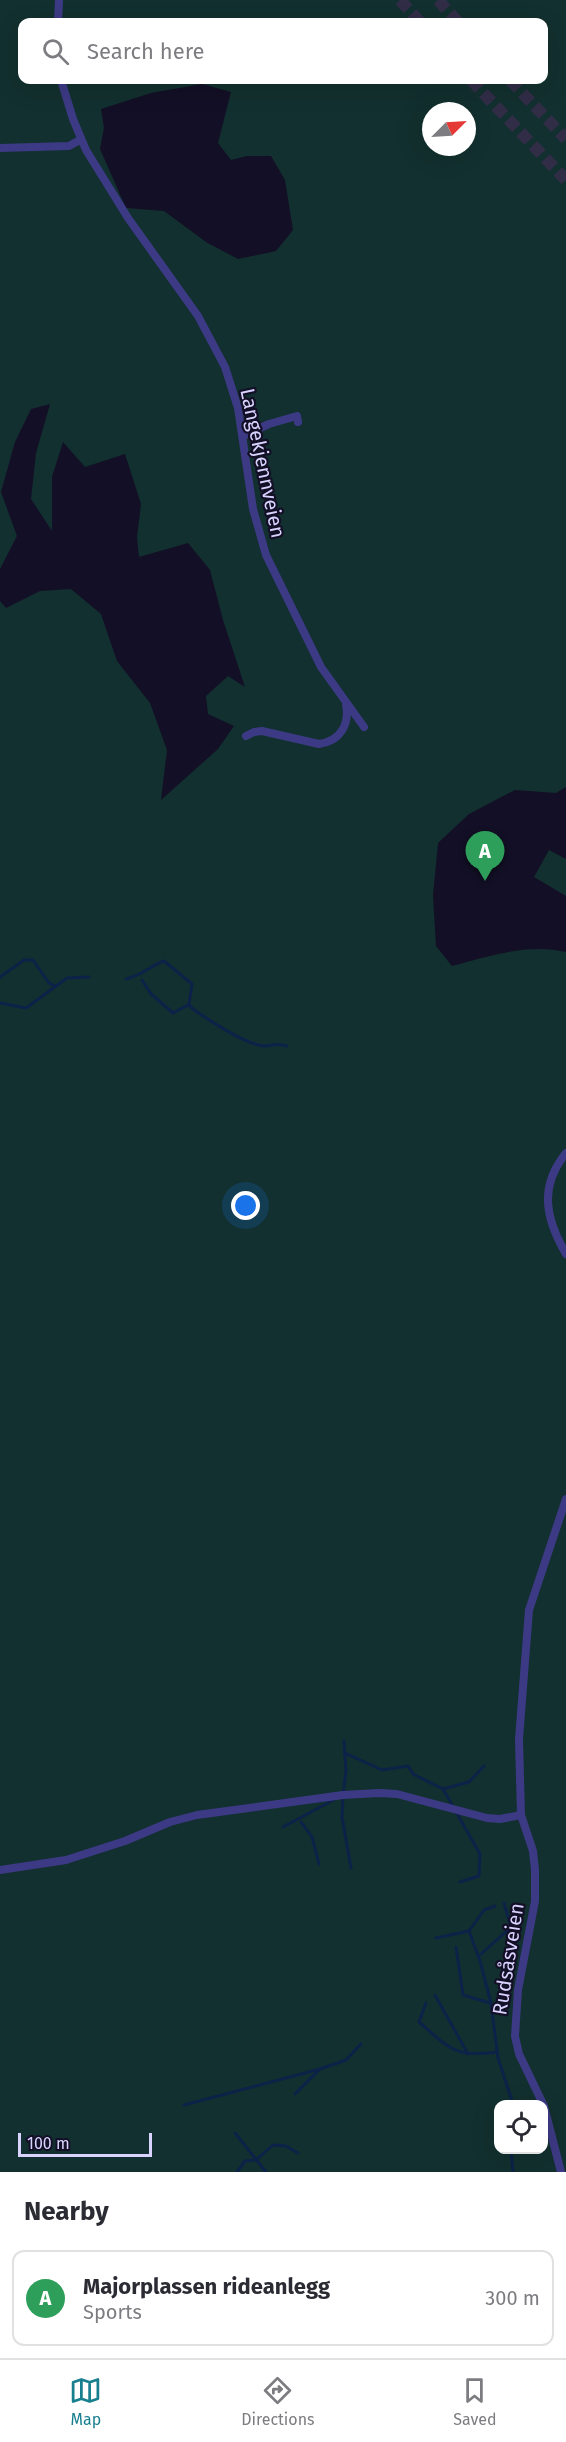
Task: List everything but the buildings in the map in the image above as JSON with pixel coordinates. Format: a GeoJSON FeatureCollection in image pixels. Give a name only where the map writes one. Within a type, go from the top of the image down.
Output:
{"type":"FeatureCollection","features":[{"type":"Feature","properties":{"kind":"street"},"geometry":{"type":"LineString","coordinates":[[58,0],[58,18]]}},
{"type":"Feature","properties":{"kind":"street","name":"Langekjennveien"},"geometry":{"type":"LineString","coordinates":[[62,84],[80,140],[128,218],[198,316],[225,367],[238,408],[253,509],[266,555],[321,667],[364,727]]}},
{"type":"Feature","properties":{"kind":"street"},"geometry":{"type":"LineString","coordinates":[[0,148],[69,146],[80,140]]}},
{"type":"Feature","properties":{"kind":"street"},"geometry":{"type":"LineString","coordinates":[[243,436],[269,424],[297,416],[298,422]]}},
{"type":"Feature","properties":{"kind":"street"},"geometry":{"type":"LineString","coordinates":[[246,736],[262,731],[319,744],[326,742],[340,734],[345,726],[348,718],[346,703]]}},
{"type":"Feature","properties":{"kind":"street"},"geometry":{"type":"LineString","coordinates":[[566,1153],[551,1175],[547,1192],[551,1221],[566,1254]]}},
{"type":"Feature","properties":{"kind":"street","name":"Rudsåsveien"},"geometry":{"type":"LineString","coordinates":[[541,2100],[519,2054],[515,2036],[518,1990],[535,1900],[535,1860],[521,1815],[519,1739],[529,1611],[566,1499]]}},
{"type":"Feature","properties":{"kind":"street"},"geometry":{"type":"LineString","coordinates":[[0,1870],[66,1860],[114,1845],[170,1822],[197,1815],[351,1794],[397,1794],[486,1818],[500,1819],[521,1815]]}},
{"type":"Feature","properties":{"kind":"street","name":"Rudsåsveien"},"geometry":{"type":"LineString","coordinates":[[548,2124],[561,2172]]}},
{"type":"Feature","properties":{"kind":"green space"},"geometry":{"type":"Polygon","coordinates":[[[0,0],[566,0],[566,787],[556,793],[515,790],[469,814],[438,843],[433,895],[436,946],[452,966],[523,950],[566,952],[566,2172],[0,2172],[0,601],[6,608],[40,591],[71,589],[101,614],[117,661],[150,703],[167,750],[161,800],[218,749],[234,726],[208,714],[206,696],[228,676],[245,687],[223,620],[210,570],[188,543],[139,557],[137,537],[141,504],[125,454],[85,467],[63,442],[52,477],[52,531],[31,499],[36,453],[50,404],[31,409],[15,442],[1,492],[17,536],[0,569],[0,0]],[[202,84],[151,93],[101,109],[104,128],[100,149],[126,208],[164,211],[206,242],[238,259],[276,251],[293,230],[285,180],[271,156],[247,156],[231,160],[218,143],[231,92],[202,84]]]}},
{"type":"Feature","properties":{"kind":"green space"},"geometry":{"type":"Polygon","coordinates":[[[549,850],[566,859],[566,896],[534,877],[549,850]]]}},
{"type":"Feature","properties":{"kind":"waterway"},"geometry":{"type":"LineString","coordinates":[[0,977],[24,960],[33,960],[49,983],[55,986]]}},
{"type":"Feature","properties":{"kind":"waterway"},"geometry":{"type":"LineString","coordinates":[[126,979],[164,961],[192,984],[189,1004]]}},
{"type":"Feature","properties":{"kind":"waterway"},"geometry":{"type":"LineString","coordinates":[[0,1003],[26,1008],[67,978],[89,977]]}},
{"type":"Feature","properties":{"kind":"waterway"},"geometry":{"type":"LineString","coordinates":[[142,980],[151,994],[173,1013],[188,1005],[214,1023],[247,1041],[264,1046],[277,1044],[287,1046]]}},
{"type":"Feature","properties":{"kind":"waterway"},"geometry":{"type":"LineString","coordinates":[[343,1795],[346,1771],[344,1741]]}},
{"type":"Feature","properties":{"kind":"waterway"},"geometry":{"type":"LineString","coordinates":[[345,1753],[382,1770],[408,1766],[413,1774],[443,1789],[480,1854],[479,1876],[460,1882]]}},
{"type":"Feature","properties":{"kind":"waterway"},"geometry":{"type":"LineString","coordinates":[[443,1789],[469,1782],[484,1766]]}},
{"type":"Feature","properties":{"kind":"waterway"},"geometry":{"type":"LineString","coordinates":[[343,1796],[342,1817],[351,1868]]}},
{"type":"Feature","properties":{"kind":"waterway"},"geometry":{"type":"LineString","coordinates":[[283,1827],[337,1798]]}},
{"type":"Feature","properties":{"kind":"waterway"},"geometry":{"type":"LineString","coordinates":[[301,1822],[312,1837],[319,1864]]}},
{"type":"Feature","properties":{"kind":"waterway"},"geometry":{"type":"LineString","coordinates":[[480,1955],[511,1927],[504,1903]]}},
{"type":"Feature","properties":{"kind":"waterway"},"geometry":{"type":"LineString","coordinates":[[469,1931],[484,1910],[495,1906]]}},
{"type":"Feature","properties":{"kind":"waterway"},"geometry":{"type":"LineString","coordinates":[[469,1931],[491,2003],[498,2058],[512,2100]]}},
{"type":"Feature","properties":{"kind":"waterway"},"geometry":{"type":"LineString","coordinates":[[436,1938],[469,1931]]}},
{"type":"Feature","properties":{"kind":"waterway"},"geometry":{"type":"LineString","coordinates":[[456,1947],[463,1995],[490,2003]]}},
{"type":"Feature","properties":{"kind":"waterway"},"geometry":{"type":"LineString","coordinates":[[435,1995],[468,2054]]}},
{"type":"Feature","properties":{"kind":"waterway"},"geometry":{"type":"LineString","coordinates":[[426,2003],[419,2022],[446,2044],[471,2054],[497,2052]]}},
{"type":"Feature","properties":{"kind":"waterway"},"geometry":{"type":"LineString","coordinates":[[184,2105],[320,2069],[346,2060],[361,2044]]}},
{"type":"Feature","properties":{"kind":"waterway"},"geometry":{"type":"LineString","coordinates":[[295,2094],[319,2070]]}},
{"type":"Feature","properties":{"kind":"waterway"},"geometry":{"type":"LineString","coordinates":[[235,2133],[266,2172]]}},
{"type":"Feature","properties":{"kind":"waterway"},"geometry":{"type":"LineString","coordinates":[[237,2172],[245,2161],[256,2160],[273,2145],[286,2146],[298,2153]]}},
{"type":"Feature","properties":{"kind":"waterway"},"geometry":{"type":"LineString","coordinates":[[511,2154],[513,2172]]}},
{"type":"Feature","properties":{"kind":"tunnel"},"geometry":{"type":"LineString","coordinates":[[400,0],[416,18]]}},
{"type":"Feature","properties":{"kind":"tunnel"},"geometry":{"type":"LineString","coordinates":[[438,0],[454,18]]}},
{"type":"Feature","properties":{"kind":"tunnel"},"geometry":{"type":"LineString","coordinates":[[475,84],[566,180]]}},
{"type":"Feature","properties":{"kind":"tunnel"},"geometry":{"type":"LineString","coordinates":[[514,84],[566,139]]}},
{"type":"Feature","properties":{"kind":"place","name":"Majorplassen rideanlegg"},"geometry":{"type":"Point","coordinates":[485,881]}}]}
